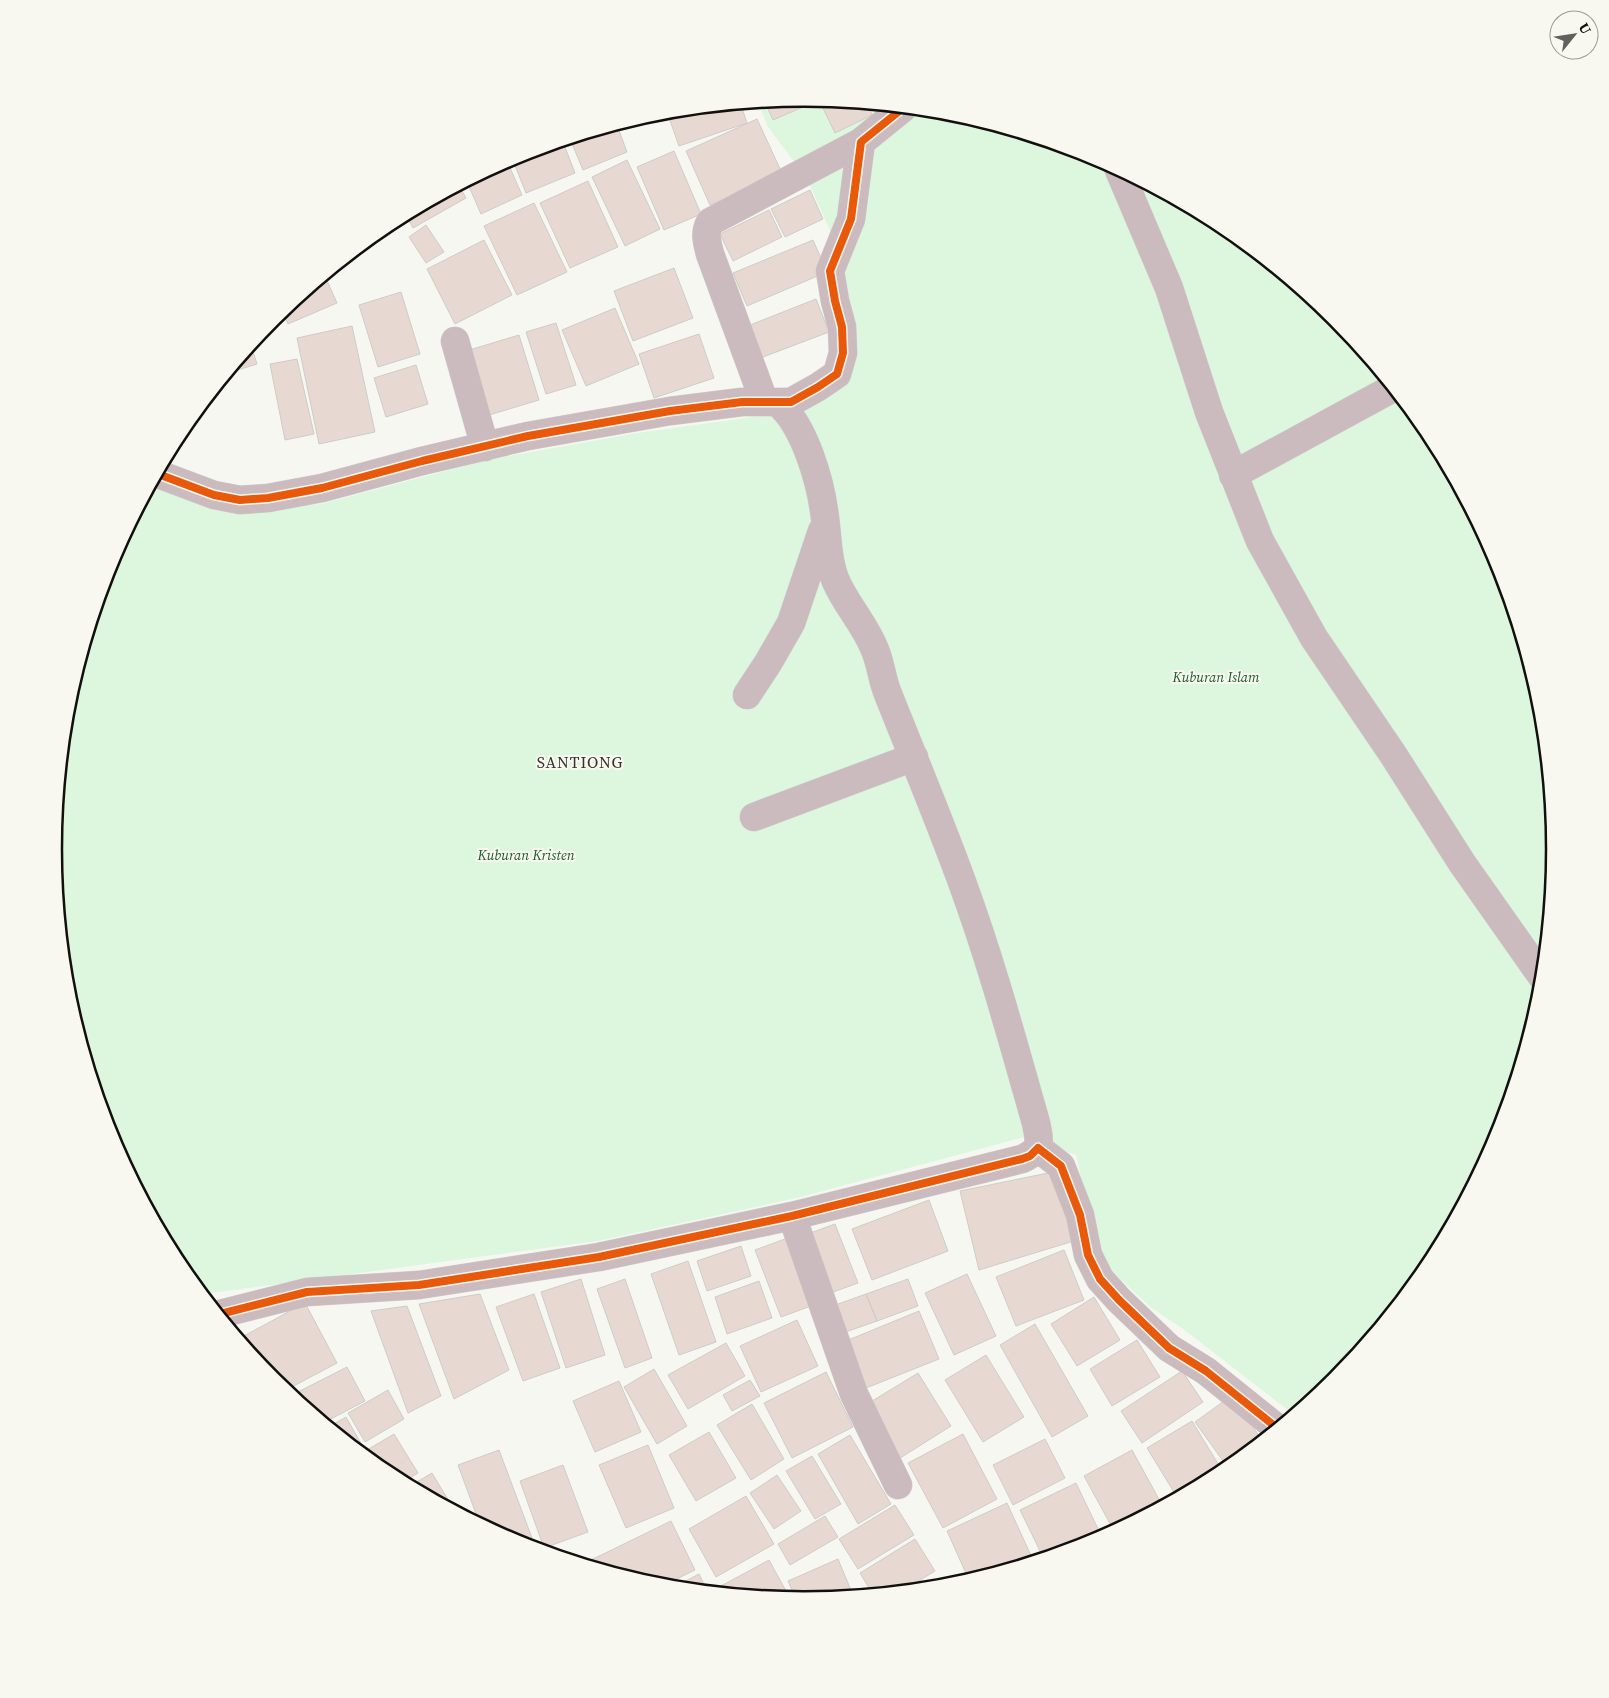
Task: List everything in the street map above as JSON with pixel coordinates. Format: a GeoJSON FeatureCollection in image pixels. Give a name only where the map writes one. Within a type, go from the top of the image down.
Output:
{"type":"FeatureCollection","features":[{"type":"Feature","properties":{"kind":"street"},"geometry":{"type":"LineString","coordinates":[[226,1313],[307,1292],[419,1285],[589,1259],[792,1216],[1022,1160],[1030,1156],[1038,1148],[1039,1138],[1036,1123],[1007,1020],[962,884],[887,692],[875,650],[861,622],[835,580],[828,555],[826,520],[821,490],[796,424],[784,408],[770,401],[710,254],[706,238],[706,230],[710,222],[861,142],[897,113]]}},
{"type":"Feature","properties":{"kind":"street"},"geometry":{"type":"LineString","coordinates":[[163,476],[214,495],[240,500],[268,498],[322,488],[422,461],[528,436],[644,416],[742,402],[791,402],[837,374],[842,353],[842,327],[830,271],[851,219],[861,142]]}},
{"type":"Feature","properties":{"kind":"street"},"geometry":{"type":"LineString","coordinates":[[1123,179],[1169,288],[1209,412],[1260,541],[1314,638],[1394,756],[1462,862],[1536,969]]}},
{"type":"Feature","properties":{"kind":"street"},"geometry":{"type":"LineString","coordinates":[[456,341],[485,446]]}},
{"type":"Feature","properties":{"kind":"street"},"geometry":{"type":"LineString","coordinates":[[1233,475],[1388,390]]}},
{"type":"Feature","properties":{"kind":"street"},"geometry":{"type":"LineString","coordinates":[[747,695],[791,623],[826,520]]}},
{"type":"Feature","properties":{"kind":"street"},"geometry":{"type":"LineString","coordinates":[[754,817],[914,757]]}},
{"type":"Feature","properties":{"kind":"street"},"geometry":{"type":"LineString","coordinates":[[1038,1148],[1061,1166],[1080,1215],[1088,1255],[1100,1279],[1169,1348],[1206,1372],[1273,1424]]}},
{"type":"Feature","properties":{"kind":"street"},"geometry":{"type":"LineString","coordinates":[[792,1216],[854,1394],[898,1485]]}},
{"type":"Feature","properties":{"kind":"green space","name":"Kuburan Islam"},"geometry":{"type":"Polygon","coordinates":[[[804,107],[853,109],[901,113],[949,121],[997,132],[1043,146],[1088,163],[1176,206],[1256,260],[1294,291],[1329,324],[1362,360],[1393,397],[1447,478],[1470,521],[1490,565],[1507,610],[1532,704],[1545,800],[1545,898],[1532,994],[1521,1041],[1507,1088],[1490,1133],[1470,1177],[1447,1220],[1393,1301],[1329,1374],[1289,1411],[1183,1329],[1150,1307],[1099,1259],[1076,1155],[1050,1146],[842,567],[798,410],[839,382],[832,235],[807,179],[768,127],[760,109],[804,107]]]}},
{"type":"Feature","properties":{"kind":"green space","name":"Kuburan Kristen"},"geometry":{"type":"Polygon","coordinates":[[[780,413],[863,634],[976,953],[1025,1137],[797,1198],[598,1241],[210,1293],[162,1220],[139,1177],[119,1133],[102,1088],[77,994],[64,898],[62,849],[64,800],[77,704],[102,610],[119,565],[139,521],[157,487],[217,511],[321,504],[486,460],[637,433],[780,413]]]}},
{"type":"Feature","properties":{"kind":"building"},"geometry":{"type":"Polygon","coordinates":[[[803,107],[773,120],[768,109],[803,107]]]}},
{"type":"Feature","properties":{"kind":"building"},"geometry":{"type":"Polygon","coordinates":[[[823,108],[870,110],[872,115],[835,133],[823,108]]]}},
{"type":"Feature","properties":{"kind":"building"},"geometry":{"type":"Polygon","coordinates":[[[743,110],[747,123],[679,146],[670,119],[708,113],[743,110]]]}},
{"type":"Feature","properties":{"kind":"building"},"geometry":{"type":"Polygon","coordinates":[[[757,119],[782,173],[710,205],[686,151],[757,119]]]}},
{"type":"Feature","properties":{"kind":"building"},"geometry":{"type":"Polygon","coordinates":[[[619,130],[627,152],[583,170],[572,144],[619,130]]]}},
{"type":"Feature","properties":{"kind":"building"},"geometry":{"type":"Polygon","coordinates":[[[565,146],[575,173],[526,193],[515,166],[565,146]]]}},
{"type":"Feature","properties":{"kind":"building"},"geometry":{"type":"Polygon","coordinates":[[[674,151],[701,214],[664,230],[637,167],[674,151]]]}},
{"type":"Feature","properties":{"kind":"building"},"geometry":{"type":"Polygon","coordinates":[[[627,160],[660,229],[625,246],[592,177],[627,160]]]}},
{"type":"Feature","properties":{"kind":"building"},"geometry":{"type":"Polygon","coordinates":[[[510,168],[522,195],[481,214],[469,187],[510,168]]]}},
{"type":"Feature","properties":{"kind":"building"},"geometry":{"type":"Polygon","coordinates":[[[588,181],[618,247],[570,268],[540,203],[588,181]]]}},
{"type":"Feature","properties":{"kind":"building"},"geometry":{"type":"Polygon","coordinates":[[[810,190],[823,219],[785,237],[771,209],[810,190]]]}},
{"type":"Feature","properties":{"kind":"building"},"geometry":{"type":"Polygon","coordinates":[[[462,191],[466,198],[413,228],[409,221],[462,191]]]}},
{"type":"Feature","properties":{"kind":"building"},"geometry":{"type":"Polygon","coordinates":[[[534,203],[567,272],[517,295],[484,226],[534,203]]]}},
{"type":"Feature","properties":{"kind":"building"},"geometry":{"type":"Polygon","coordinates":[[[769,210],[782,237],[733,261],[720,234],[769,210]]]}},
{"type":"Feature","properties":{"kind":"building"},"geometry":{"type":"Polygon","coordinates":[[[426,225],[444,252],[426,263],[409,237],[426,225]]]}},
{"type":"Feature","properties":{"kind":"building"},"geometry":{"type":"Polygon","coordinates":[[[484,240],[512,295],[455,324],[427,269],[484,240]]]}},
{"type":"Feature","properties":{"kind":"building"},"geometry":{"type":"Polygon","coordinates":[[[813,240],[827,272],[747,306],[733,273],[813,240]]]}},
{"type":"Feature","properties":{"kind":"building"},"geometry":{"type":"Polygon","coordinates":[[[674,268],[693,318],[633,341],[614,291],[674,268]]]}},
{"type":"Feature","properties":{"kind":"building"},"geometry":{"type":"Polygon","coordinates":[[[327,281],[337,303],[288,324],[286,319],[327,281]]]}},
{"type":"Feature","properties":{"kind":"building"},"geometry":{"type":"Polygon","coordinates":[[[401,292],[420,354],[378,367],[359,305],[401,292]]]}},
{"type":"Feature","properties":{"kind":"building"},"geometry":{"type":"Polygon","coordinates":[[[816,299],[829,332],[763,357],[750,325],[816,299]]]}},
{"type":"Feature","properties":{"kind":"building"},"geometry":{"type":"Polygon","coordinates":[[[615,308],[639,364],[586,386],[562,330],[615,308]]]}},
{"type":"Feature","properties":{"kind":"building"},"geometry":{"type":"Polygon","coordinates":[[[556,323],[576,385],[546,394],[526,332],[556,323]]]}},
{"type":"Feature","properties":{"kind":"building"},"geometry":{"type":"Polygon","coordinates":[[[352,326],[375,432],[319,444],[297,338],[352,326]]]}},
{"type":"Feature","properties":{"kind":"building"},"geometry":{"type":"Polygon","coordinates":[[[699,334],[714,378],[654,398],[639,354],[699,334]]]}},
{"type":"Feature","properties":{"kind":"building"},"geometry":{"type":"Polygon","coordinates":[[[519,335],[539,400],[486,416],[466,351],[519,335]]]}},
{"type":"Feature","properties":{"kind":"building"},"geometry":{"type":"Polygon","coordinates":[[[253,353],[257,364],[239,370],[253,353]]]}},
{"type":"Feature","properties":{"kind":"building"},"geometry":{"type":"Polygon","coordinates":[[[297,359],[314,434],[285,440],[270,364],[297,359]]]}},
{"type":"Feature","properties":{"kind":"building"},"geometry":{"type":"Polygon","coordinates":[[[416,365],[428,404],[386,417],[374,378],[416,365]]]}},
{"type":"Feature","properties":{"kind":"building"},"geometry":{"type":"Polygon","coordinates":[[[1053,1172],[1077,1240],[979,1270],[960,1191],[1053,1172]]]}},
{"type":"Feature","properties":{"kind":"building"},"geometry":{"type":"Polygon","coordinates":[[[929,1200],[948,1251],[872,1280],[852,1229],[929,1200]]]}},
{"type":"Feature","properties":{"kind":"building"},"geometry":{"type":"Polygon","coordinates":[[[835,1224],[858,1283],[825,1295],[802,1236],[835,1224]]]}},
{"type":"Feature","properties":{"kind":"building"},"geometry":{"type":"Polygon","coordinates":[[[793,1236],[819,1303],[781,1317],[755,1250],[793,1236]]]}},
{"type":"Feature","properties":{"kind":"building"},"geometry":{"type":"Polygon","coordinates":[[[741,1246],[751,1276],[707,1291],[697,1261],[741,1246]]]}},
{"type":"Feature","properties":{"kind":"building"},"geometry":{"type":"Polygon","coordinates":[[[1064,1250],[1084,1300],[1016,1326],[996,1277],[1064,1250]]]}},
{"type":"Feature","properties":{"kind":"building"},"geometry":{"type":"Polygon","coordinates":[[[688,1261],[716,1342],[679,1355],[651,1274],[688,1261]]]}},
{"type":"Feature","properties":{"kind":"building"},"geometry":{"type":"Polygon","coordinates":[[[967,1274],[996,1336],[954,1355],[925,1293],[967,1274]]]}},
{"type":"Feature","properties":{"kind":"building"},"geometry":{"type":"Polygon","coordinates":[[[581,1279],[605,1355],[566,1368],[541,1292],[581,1279]]]}},
{"type":"Feature","properties":{"kind":"building"},"geometry":{"type":"Polygon","coordinates":[[[625,1279],[652,1358],[625,1368],[597,1289],[625,1279]]]}},
{"type":"Feature","properties":{"kind":"building"},"geometry":{"type":"Polygon","coordinates":[[[908,1279],[918,1306],[877,1321],[866,1294],[908,1279]]]}},
{"type":"Feature","properties":{"kind":"building"},"geometry":{"type":"Polygon","coordinates":[[[759,1281],[772,1318],[727,1334],[715,1297],[759,1281]]]}},
{"type":"Feature","properties":{"kind":"building"},"geometry":{"type":"Polygon","coordinates":[[[480,1294],[509,1370],[454,1399],[419,1304],[480,1294]]]}},
{"type":"Feature","properties":{"kind":"building"},"geometry":{"type":"Polygon","coordinates":[[[534,1294],[560,1368],[523,1381],[496,1307],[534,1294]]]}},
{"type":"Feature","properties":{"kind":"building"},"geometry":{"type":"Polygon","coordinates":[[[866,1294],[877,1321],[837,1335],[827,1308],[866,1294]]]}},
{"type":"Feature","properties":{"kind":"building"},"geometry":{"type":"Polygon","coordinates":[[[1094,1297],[1120,1340],[1077,1366],[1051,1324],[1094,1297]]]}},
{"type":"Feature","properties":{"kind":"building"},"geometry":{"type":"Polygon","coordinates":[[[305,1303],[337,1363],[293,1386],[245,1335],[305,1303]]]}},
{"type":"Feature","properties":{"kind":"building"},"geometry":{"type":"Polygon","coordinates":[[[407,1306],[441,1396],[408,1413],[371,1311],[407,1306]]]}},
{"type":"Feature","properties":{"kind":"building"},"geometry":{"type":"Polygon","coordinates":[[[919,1311],[939,1359],[861,1390],[841,1343],[919,1311]]]}},
{"type":"Feature","properties":{"kind":"building"},"geometry":{"type":"Polygon","coordinates":[[[797,1320],[818,1366],[761,1392],[740,1346],[797,1320]]]}},
{"type":"Feature","properties":{"kind":"building"},"geometry":{"type":"Polygon","coordinates":[[[1035,1324],[1088,1416],[1052,1437],[1000,1345],[1035,1324]]]}},
{"type":"Feature","properties":{"kind":"building"},"geometry":{"type":"Polygon","coordinates":[[[1137,1340],[1160,1377],[1112,1406],[1090,1369],[1137,1340]]]}},
{"type":"Feature","properties":{"kind":"building"},"geometry":{"type":"Polygon","coordinates":[[[726,1343],[745,1376],[688,1409],[668,1375],[726,1343]]]}},
{"type":"Feature","properties":{"kind":"building"},"geometry":{"type":"Polygon","coordinates":[[[986,1355],[1024,1417],[983,1442],[945,1380],[986,1355]]]}},
{"type":"Feature","properties":{"kind":"building"},"geometry":{"type":"Polygon","coordinates":[[[347,1367],[365,1401],[330,1419],[299,1392],[347,1367]]]}},
{"type":"Feature","properties":{"kind":"building"},"geometry":{"type":"Polygon","coordinates":[[[654,1369],[687,1426],[657,1444],[624,1387],[654,1369]]]}},
{"type":"Feature","properties":{"kind":"building"},"geometry":{"type":"Polygon","coordinates":[[[1182,1371],[1203,1402],[1142,1443],[1121,1411],[1182,1371]]]}},
{"type":"Feature","properties":{"kind":"building"},"geometry":{"type":"Polygon","coordinates":[[[826,1372],[853,1427],[792,1458],[764,1403],[826,1372]]]}},
{"type":"Feature","properties":{"kind":"building"},"geometry":{"type":"Polygon","coordinates":[[[918,1373],[951,1426],[897,1460],[864,1406],[918,1373]]]}},
{"type":"Feature","properties":{"kind":"building"},"geometry":{"type":"Polygon","coordinates":[[[750,1380],[760,1396],[732,1411],[723,1395],[750,1380]]]}},
{"type":"Feature","properties":{"kind":"building"},"geometry":{"type":"Polygon","coordinates":[[[619,1381],[641,1432],[595,1452],[573,1401],[619,1381]]]}},
{"type":"Feature","properties":{"kind":"building"},"geometry":{"type":"Polygon","coordinates":[[[388,1390],[404,1419],[365,1442],[348,1413],[388,1390]]]}},
{"type":"Feature","properties":{"kind":"building"},"geometry":{"type":"Polygon","coordinates":[[[1231,1396],[1259,1436],[1223,1461],[1195,1422],[1231,1396]]]}},
{"type":"Feature","properties":{"kind":"building"},"geometry":{"type":"Polygon","coordinates":[[[752,1404],[784,1459],[751,1480],[717,1425],[752,1404]]]}},
{"type":"Feature","properties":{"kind":"building"},"geometry":{"type":"Polygon","coordinates":[[[346,1417],[361,1444],[353,1438],[335,1423],[346,1417]]]}},
{"type":"Feature","properties":{"kind":"building"},"geometry":{"type":"Polygon","coordinates":[[[1192,1421],[1219,1465],[1174,1493],[1147,1448],[1192,1421]]]}},
{"type":"Feature","properties":{"kind":"building"},"geometry":{"type":"Polygon","coordinates":[[[709,1432],[736,1478],[696,1501],[669,1455],[709,1432]]]}},
{"type":"Feature","properties":{"kind":"building"},"geometry":{"type":"Polygon","coordinates":[[[394,1434],[418,1473],[410,1478],[369,1449],[394,1434]]]}},
{"type":"Feature","properties":{"kind":"building"},"geometry":{"type":"Polygon","coordinates":[[[963,1434],[997,1499],[943,1528],[908,1463],[963,1434]]]}},
{"type":"Feature","properties":{"kind":"building"},"geometry":{"type":"Polygon","coordinates":[[[850,1435],[891,1504],[858,1524],[818,1454],[850,1435]]]}},
{"type":"Feature","properties":{"kind":"building"},"geometry":{"type":"Polygon","coordinates":[[[1045,1439],[1065,1478],[1013,1505],[993,1465],[1045,1439]]]}},
{"type":"Feature","properties":{"kind":"building"},"geometry":{"type":"Polygon","coordinates":[[[648,1445],[674,1508],[626,1528],[599,1465],[648,1445]]]}},
{"type":"Feature","properties":{"kind":"building"},"geometry":{"type":"Polygon","coordinates":[[[499,1450],[532,1538],[521,1535],[476,1514],[458,1465],[499,1450]]]}},
{"type":"Feature","properties":{"kind":"building"},"geometry":{"type":"Polygon","coordinates":[[[1132,1450],[1160,1500],[1111,1524],[1084,1476],[1132,1450]]]}},
{"type":"Feature","properties":{"kind":"building"},"geometry":{"type":"Polygon","coordinates":[[[812,1456],[841,1504],[815,1519],[786,1471],[812,1456]]]}},
{"type":"Feature","properties":{"kind":"building"},"geometry":{"type":"Polygon","coordinates":[[[563,1465],[588,1532],[550,1546],[542,1543],[520,1481],[563,1465]]]}},
{"type":"Feature","properties":{"kind":"building"},"geometry":{"type":"Polygon","coordinates":[[[432,1473],[448,1500],[433,1492],[417,1482],[432,1473]]]}},
{"type":"Feature","properties":{"kind":"building"},"geometry":{"type":"Polygon","coordinates":[[[777,1475],[801,1511],[774,1529],[750,1493],[777,1475]]]}},
{"type":"Feature","properties":{"kind":"building"},"geometry":{"type":"Polygon","coordinates":[[[1076,1483],[1099,1530],[1041,1553],[1020,1510],[1076,1483]]]}},
{"type":"Feature","properties":{"kind":"building"},"geometry":{"type":"Polygon","coordinates":[[[746,1496],[774,1544],[716,1577],[689,1529],[746,1496]]]}},
{"type":"Feature","properties":{"kind":"building"},"geometry":{"type":"Polygon","coordinates":[[[1007,1503],[1031,1556],[966,1573],[947,1531],[1007,1503]]]}},
{"type":"Feature","properties":{"kind":"building"},"geometry":{"type":"Polygon","coordinates":[[[895,1505],[914,1535],[858,1569],[839,1539],[895,1505]]]}},
{"type":"Feature","properties":{"kind":"building"},"geometry":{"type":"Polygon","coordinates":[[[825,1516],[838,1537],[790,1565],[778,1544],[825,1516]]]}},
{"type":"Feature","properties":{"kind":"building"},"geometry":{"type":"Polygon","coordinates":[[[671,1521],[695,1570],[675,1580],[591,1560],[671,1521]]]}},
{"type":"Feature","properties":{"kind":"building"},"geometry":{"type":"Polygon","coordinates":[[[915,1539],[935,1571],[916,1582],[869,1588],[860,1573],[915,1539]]]}},
{"type":"Feature","properties":{"kind":"building"},"geometry":{"type":"Polygon","coordinates":[[[838,1559],[851,1589],[792,1591],[788,1581],[838,1559]]]}},
{"type":"Feature","properties":{"kind":"building"},"geometry":{"type":"Polygon","coordinates":[[[769,1560],[786,1590],[756,1589],[721,1586],[769,1560]]]}},
{"type":"Feature","properties":{"kind":"building"},"geometry":{"type":"Polygon","coordinates":[[[699,1574],[704,1584],[685,1581],[699,1574]]]}},
{"type":"Feature","properties":{"kind":"cycle path"},"geometry":{"type":"LineString","coordinates":[[163,476],[214,495],[240,500],[268,498],[322,488],[422,461],[528,436],[670,411],[742,402],[791,402],[837,374],[843,353],[842,327],[830,271],[851,219],[861,142],[897,113]]}},
{"type":"Feature","properties":{"kind":"cycle path"},"geometry":{"type":"LineString","coordinates":[[226,1313],[307,1292],[419,1285],[599,1257],[792,1216],[1022,1159],[1030,1156],[1038,1148],[1061,1166],[1080,1215],[1088,1255],[1100,1279],[1169,1348],[1206,1371],[1273,1424]]}},
{"type":"Feature","properties":{"kind":"district","name":"SANTIONG"},"geometry":{"type":"Point","coordinates":[580,762]}}]}
